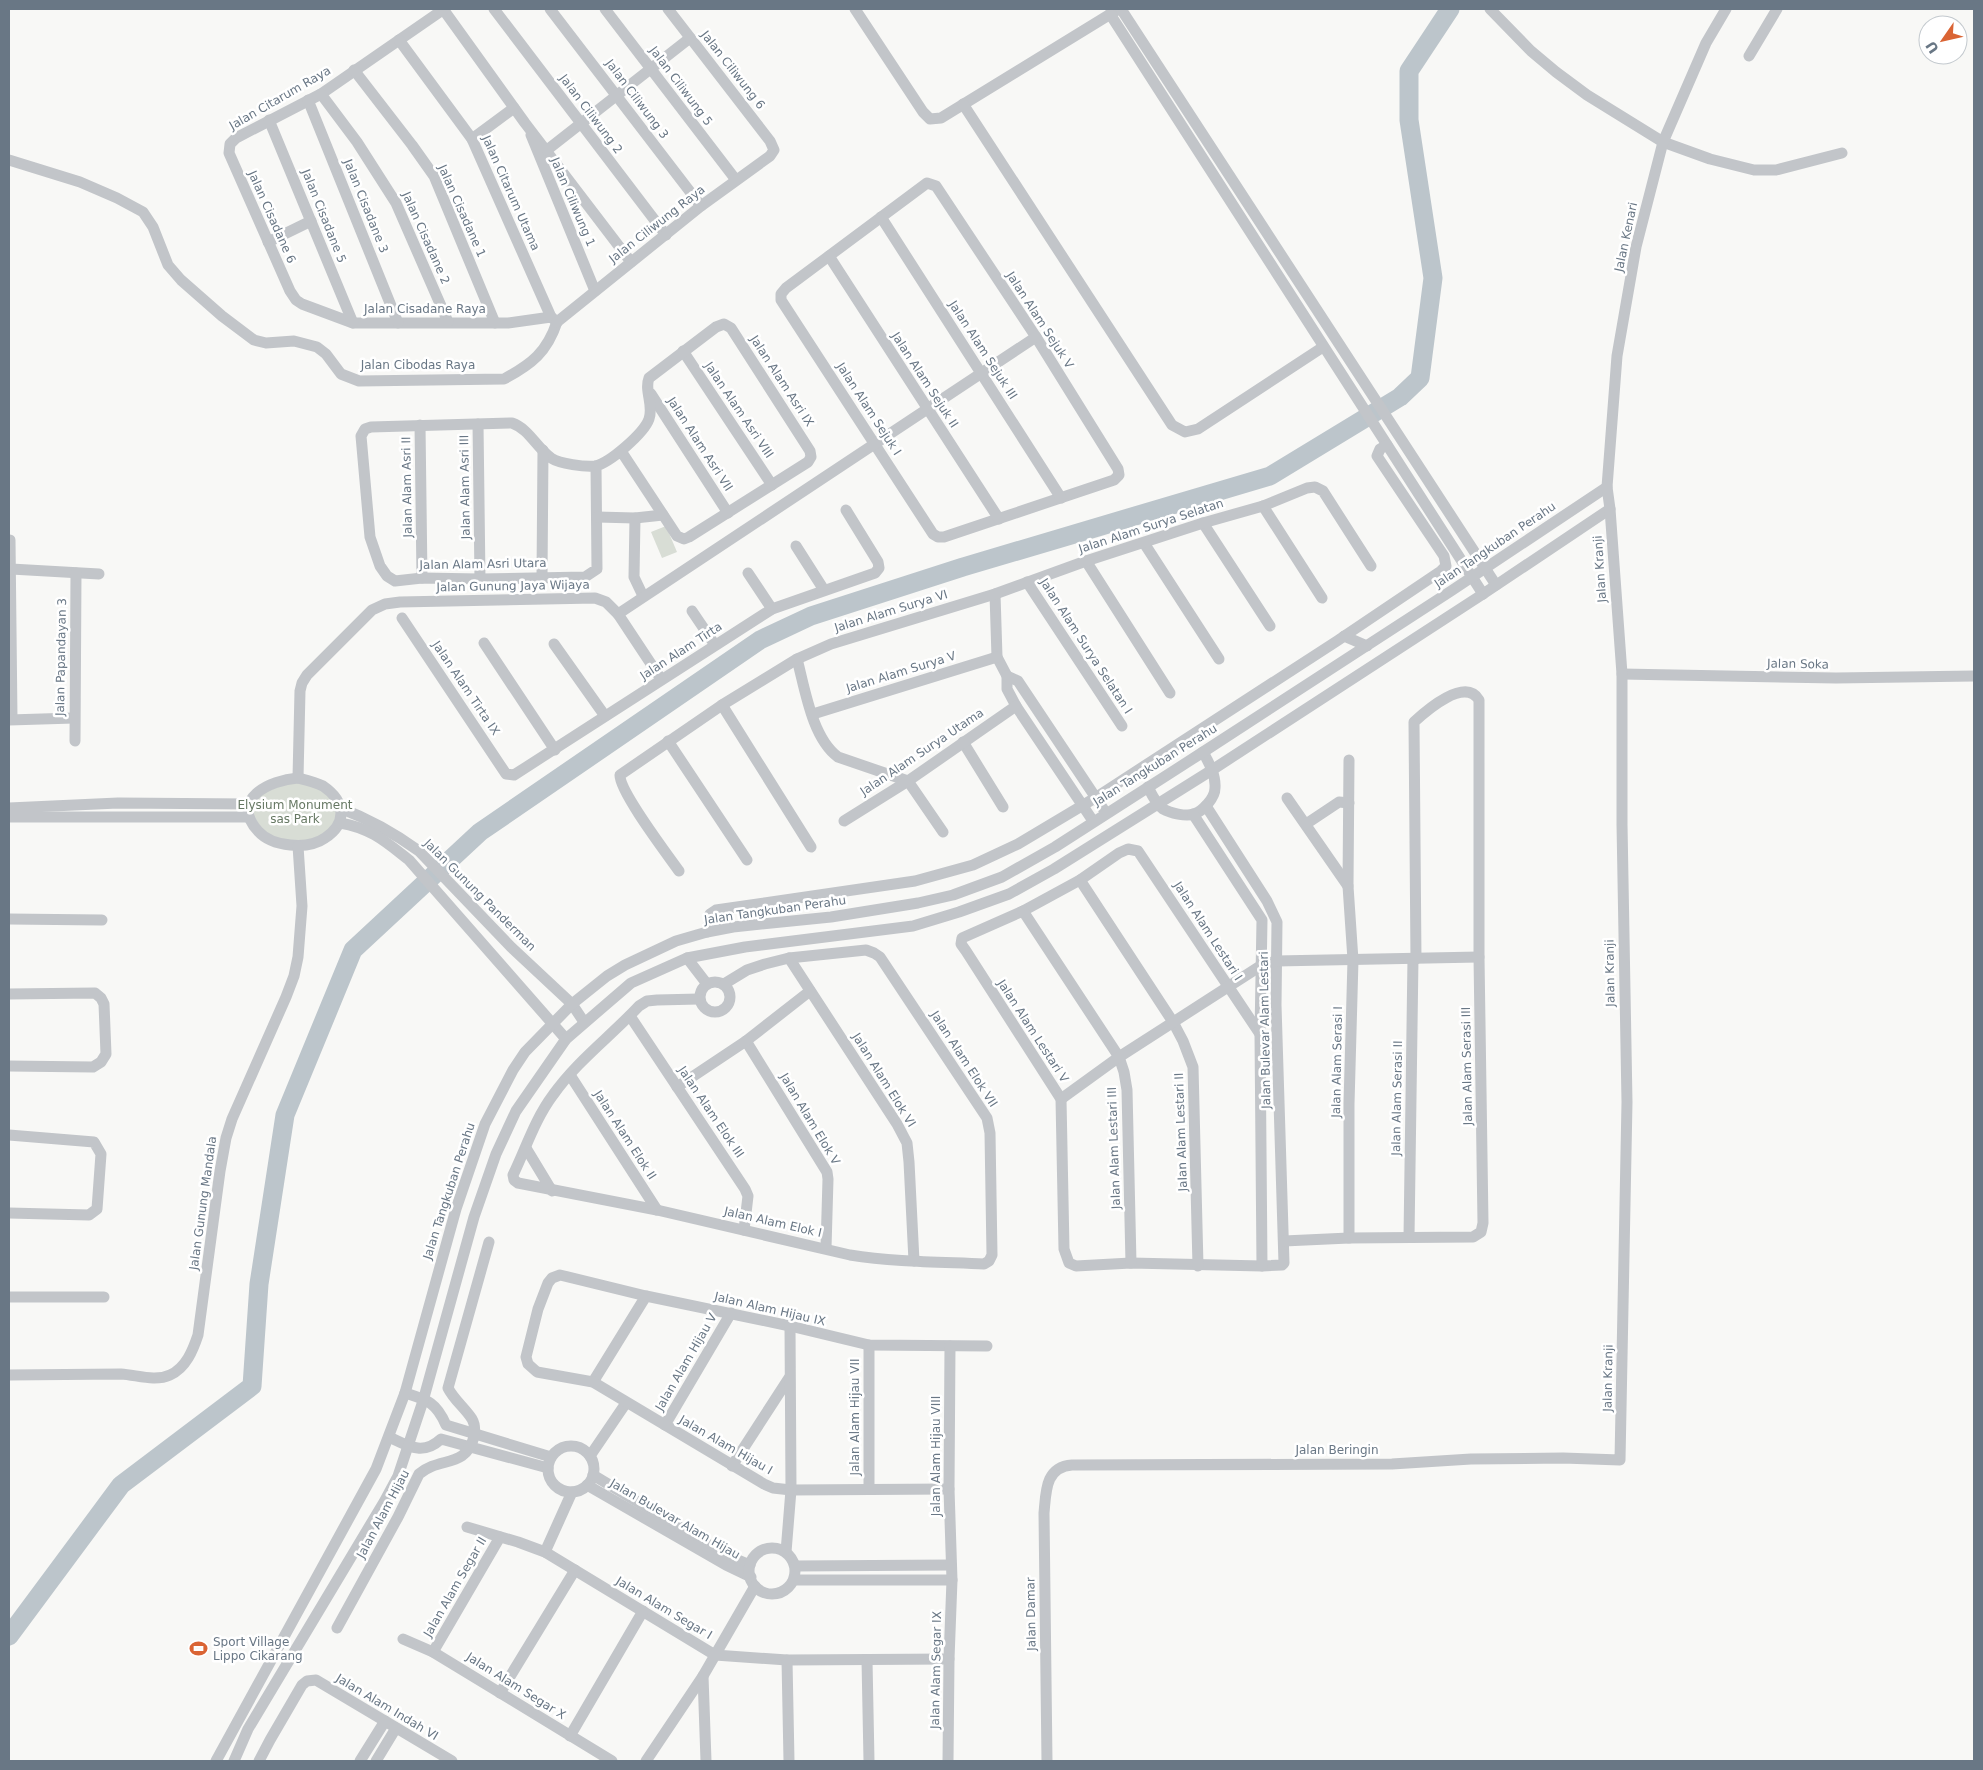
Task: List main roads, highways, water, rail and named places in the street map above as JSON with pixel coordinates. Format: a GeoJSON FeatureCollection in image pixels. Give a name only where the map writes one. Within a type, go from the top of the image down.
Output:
{"type":"FeatureCollection","features":[{"type":"Feature","properties":{"kind":"waterway"},"geometry":{"type":"LineString","coordinates":[[9,1636],[121,1485],[252,1386],[259,1284],[285,1115],[353,950],[480,832],[760,640],[811,616],[963,567],[1270,476],[1400,397],[1420,378],[1433,278],[1409,120],[1409,71],[1450,9]]}},
{"type":"Feature","properties":{"kind":"place","name":"Sport Village Lippo Cikarang"},"geometry":{"type":"Point","coordinates":[199,1649]}},
{"type":"Feature","properties":{"kind":"park label","name":"Elysium Monument sas Park"},"geometry":{"type":"Point","coordinates":[295,812]}}]}
